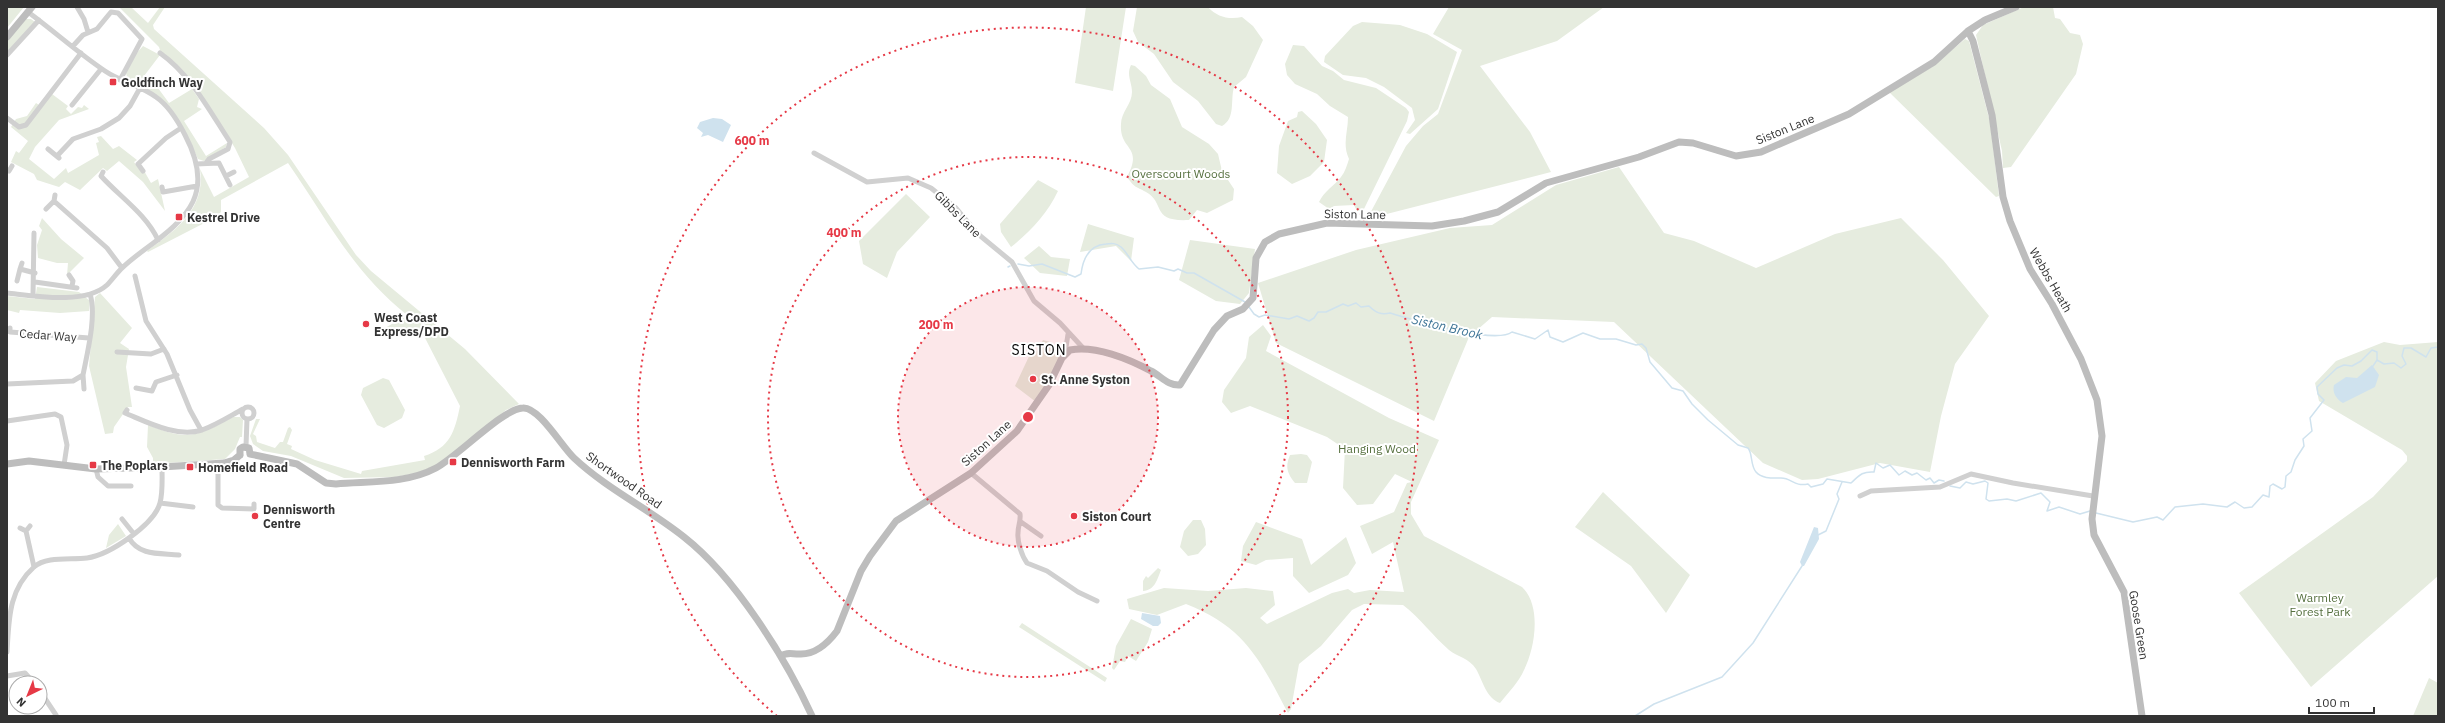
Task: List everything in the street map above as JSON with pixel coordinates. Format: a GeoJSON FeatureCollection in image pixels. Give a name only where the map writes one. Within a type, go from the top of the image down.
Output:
{"type":"FeatureCollection","features":[{"type":"Feature","properties":{"kind":"street"},"geometry":{"type":"LineString","coordinates":[[1968,31],[1985,20],[2016,7]]}},
{"type":"Feature","properties":{"kind":"street"},"geometry":{"type":"LineString","coordinates":[[78,8],[88,32]]}},
{"type":"Feature","properties":{"kind":"street"},"geometry":{"type":"LineString","coordinates":[[7,37],[30,9],[39,20],[101,69],[120,80],[140,88],[164,103],[181,128],[196,164],[197,186],[193,204],[183,219],[173,230],[122,268],[107,285],[90,294],[68,298],[7,293]]}},
{"type":"Feature","properties":{"kind":"street"},"geometry":{"type":"LineString","coordinates":[[73,46],[88,32],[97,29],[114,12],[142,36],[141,45],[131,56],[120,80]]}},
{"type":"Feature","properties":{"kind":"street"},"geometry":{"type":"LineString","coordinates":[[7,55],[39,20]]}},
{"type":"Feature","properties":{"kind":"street","name":"Siston Lane"},"geometry":{"type":"LineString","coordinates":[[782,659],[786,653],[797,654],[818,649],[837,631],[861,571],[870,556],[896,521],[971,473],[1025,422],[1065,354],[1070,350],[1084,349],[1135,363],[1166,382],[1174,386],[1180,386],[1214,330],[1227,316],[1248,305],[1254,293],[1253,277],[1259,251],[1265,242],[1280,234],[1327,223],[1432,226],[1464,221],[1498,212],[1546,183],[1639,157],[1679,142],[1693,143],[1736,156],[1761,152],[1849,114],[1934,62],[1968,31]]}},
{"type":"Feature","properties":{"kind":"street","name":"Webbs Heath"},"geometry":{"type":"LineString","coordinates":[[1968,31],[1973,41],[1992,115],[2003,198],[2008,216],[2030,269],[2052,304],[2081,359],[2097,400],[2102,436],[2093,496]]}},
{"type":"Feature","properties":{"kind":"street"},"geometry":{"type":"LineString","coordinates":[[7,118],[19,127],[26,125],[81,53]]}},
{"type":"Feature","properties":{"kind":"street"},"geometry":{"type":"LineString","coordinates":[[160,53],[172,62],[189,80],[230,142],[228,149],[209,159],[206,163]]}},
{"type":"Feature","properties":{"kind":"street"},"geometry":{"type":"LineString","coordinates":[[72,105],[101,69]]}},
{"type":"Feature","properties":{"kind":"street"},"geometry":{"type":"LineString","coordinates":[[48,149],[58,157],[74,139],[101,128],[119,118],[130,106],[140,88]]}},
{"type":"Feature","properties":{"kind":"street"},"geometry":{"type":"LineString","coordinates":[[143,170],[138,164],[166,138],[181,128]]}},
{"type":"Feature","properties":{"kind":"street","name":"Gibbs Lane"},"geometry":{"type":"LineString","coordinates":[[814,153],[867,182],[908,178],[932,188],[956,208],[978,234],[1012,262],[1034,302],[1060,323],[1068,334],[1084,349]]}},
{"type":"Feature","properties":{"kind":"street"},"geometry":{"type":"LineString","coordinates":[[196,164],[219,163],[230,184]]}},
{"type":"Feature","properties":{"kind":"street"},"geometry":{"type":"LineString","coordinates":[[8,172],[12,166]]}},
{"type":"Feature","properties":{"kind":"street"},"geometry":{"type":"LineString","coordinates":[[103,172],[101,176],[135,208],[154,231],[158,240]]}},
{"type":"Feature","properties":{"kind":"street"},"geometry":{"type":"LineString","coordinates":[[226,176],[234,172]]}},
{"type":"Feature","properties":{"kind":"street"},"geometry":{"type":"LineString","coordinates":[[162,187],[163,192],[197,186]]}},
{"type":"Feature","properties":{"kind":"street"},"geometry":{"type":"LineString","coordinates":[[46,209],[54,201],[55,195]]}},
{"type":"Feature","properties":{"kind":"street"},"geometry":{"type":"LineString","coordinates":[[54,201],[107,248],[122,268]]}},
{"type":"Feature","properties":{"kind":"street"},"geometry":{"type":"LineString","coordinates":[[33,296],[35,282],[34,233]]}},
{"type":"Feature","properties":{"kind":"street"},"geometry":{"type":"LineString","coordinates":[[17,281],[22,263]]}},
{"type":"Feature","properties":{"kind":"street"},"geometry":{"type":"LineString","coordinates":[[20,269],[35,273]]}},
{"type":"Feature","properties":{"kind":"street"},"geometry":{"type":"LineString","coordinates":[[35,282],[74,287],[73,281],[69,275]]}},
{"type":"Feature","properties":{"kind":"street"},"geometry":{"type":"LineString","coordinates":[[135,276],[146,321],[164,349],[177,375],[190,410],[201,430]]}},
{"type":"Feature","properties":{"kind":"street"},"geometry":{"type":"LineString","coordinates":[[84,389],[83,375],[89,338],[92,300],[90,294]]}},
{"type":"Feature","properties":{"kind":"street","name":"Cedar Way"},"geometry":{"type":"LineString","coordinates":[[10,328],[10,332],[38,336],[89,338]]}},
{"type":"Feature","properties":{"kind":"street"},"geometry":{"type":"LineString","coordinates":[[1065,354],[1068,334]]}},
{"type":"Feature","properties":{"kind":"street"},"geometry":{"type":"LineString","coordinates":[[117,352],[151,354],[164,349]]}},
{"type":"Feature","properties":{"kind":"street"},"geometry":{"type":"LineString","coordinates":[[7,384],[73,381],[83,375]]}},
{"type":"Feature","properties":{"kind":"street"},"geometry":{"type":"LineString","coordinates":[[136,388],[152,391],[156,382],[177,375]]}},
{"type":"Feature","properties":{"kind":"street"},"geometry":{"type":"LineString","coordinates":[[125,413],[160,427],[189,432],[201,430],[230,415],[249,407],[254,411],[252,417],[230,415]]}},
{"type":"Feature","properties":{"kind":"street","name":"Shortwood Road"},"geometry":{"type":"LineString","coordinates":[[250,454],[297,464],[326,483],[408,479],[436,468],[453,458],[496,422],[515,410],[523,408],[534,411],[543,419],[558,441],[582,465],[654,514],[707,557],[737,594],[782,659],[812,716]]}},
{"type":"Feature","properties":{"kind":"street"},"geometry":{"type":"LineString","coordinates":[[240,455],[246,457],[250,454],[250,450],[246,446],[244,409]]}},
{"type":"Feature","properties":{"kind":"street"},"geometry":{"type":"LineString","coordinates":[[7,421],[55,414],[61,417],[67,445],[64,465]]}},
{"type":"Feature","properties":{"kind":"street"},"geometry":{"type":"LineString","coordinates":[[240,455],[240,449],[246,446]]}},
{"type":"Feature","properties":{"kind":"street"},"geometry":{"type":"LineString","coordinates":[[7,464],[29,461],[96,468],[162,467],[218,464],[230,462],[240,455]]}},
{"type":"Feature","properties":{"kind":"street"},"geometry":{"type":"LineString","coordinates":[[218,464],[218,505],[222,508],[254,509],[254,504]]}},
{"type":"Feature","properties":{"kind":"street"},"geometry":{"type":"LineString","coordinates":[[7,652],[13,598],[34,567],[44,561],[94,557],[129,538],[156,512],[160,503],[162,467]]}},
{"type":"Feature","properties":{"kind":"street"},"geometry":{"type":"LineString","coordinates":[[96,468],[98,477],[108,486],[131,486]]}},
{"type":"Feature","properties":{"kind":"street"},"geometry":{"type":"LineString","coordinates":[[971,473],[1020,514],[1021,522],[1018,528],[1018,541],[1027,563],[1047,571],[1078,592],[1097,601]]}},
{"type":"Feature","properties":{"kind":"street"},"geometry":{"type":"LineString","coordinates":[[1860,496],[1871,491],[1940,487],[1971,474],[2013,484],[2093,496]]}},
{"type":"Feature","properties":{"kind":"street","name":"Goose Green"},"geometry":{"type":"LineString","coordinates":[[2093,496],[2091,510],[2094,535],[2124,592],[2142,716]]}},
{"type":"Feature","properties":{"kind":"street"},"geometry":{"type":"LineString","coordinates":[[160,503],[193,507]]}},
{"type":"Feature","properties":{"kind":"street"},"geometry":{"type":"LineString","coordinates":[[122,519],[134,534]]}},
{"type":"Feature","properties":{"kind":"street"},"geometry":{"type":"LineString","coordinates":[[1021,522],[1041,536]]}},
{"type":"Feature","properties":{"kind":"street"},"geometry":{"type":"LineString","coordinates":[[20,528],[28,529],[34,567]]}},
{"type":"Feature","properties":{"kind":"street"},"geometry":{"type":"LineString","coordinates":[[129,538],[133,546],[141,552],[179,555]]}},
{"type":"Feature","properties":{"kind":"street"},"geometry":{"type":"LineString","coordinates":[[13,675],[25,673],[27,675]]}},
{"type":"Feature","properties":{"kind":"street"},"geometry":{"type":"LineString","coordinates":[[48,703],[56,715]]}},
{"type":"Feature","properties":{"kind":"green space"},"geometry":{"type":"Polygon","coordinates":[[[7,7],[24,7],[7,28],[7,7]]]}},
{"type":"Feature","properties":{"kind":"green space"},"geometry":{"type":"Polygon","coordinates":[[[119,7],[131,7],[148,23],[160,7],[165,7],[153,25],[154,29],[264,128],[288,155],[356,255],[371,271],[465,349],[519,404],[506,410],[454,454],[436,466],[416,473],[395,477],[344,478],[291,456],[263,451],[253,444],[250,436],[256,419],[260,419],[253,434],[256,436],[257,442],[275,448],[280,442],[283,442],[288,428],[290,427],[292,430],[287,444],[292,446],[291,449],[315,460],[361,474],[362,471],[425,460],[424,456],[433,453],[440,448],[450,437],[456,423],[460,406],[424,336],[417,332],[385,328],[407,315],[371,281],[355,262],[288,163],[221,200],[221,212],[216,217],[148,252],[147,251],[178,226],[194,207],[201,183],[200,169],[214,197],[249,177],[235,148],[208,105],[161,53],[159,47],[119,7]]]}},
{"type":"Feature","properties":{"kind":"green space"},"geometry":{"type":"Polygon","coordinates":[[[1086,7],[1126,7],[1113,91],[1075,83],[1086,7]]]}},
{"type":"Feature","properties":{"kind":"green space"},"geometry":{"type":"Polygon","coordinates":[[[1137,7],[1208,7],[1215,13],[1224,17],[1242,17],[1253,26],[1263,40],[1246,77],[1234,87],[1231,114],[1226,123],[1222,126],[1216,124],[1198,101],[1173,82],[1154,54],[1138,42],[1133,31],[1137,7]]]}},
{"type":"Feature","properties":{"kind":"green space"},"geometry":{"type":"Polygon","coordinates":[[[1449,7],[1604,7],[1557,41],[1480,66],[1530,132],[1551,172],[1367,219],[1406,146],[1423,126],[1438,114],[1462,50],[1433,34],[1449,7]]]}},
{"type":"Feature","properties":{"kind":"green space"},"geometry":{"type":"Polygon","coordinates":[[[2024,7],[2053,7],[2055,18],[2060,19],[2070,33],[2080,35],[2083,44],[2076,74],[2011,167],[2003,168],[2002,151],[1976,35],[1983,25],[2024,7]]]}},
{"type":"Feature","properties":{"kind":"green space"},"geometry":{"type":"Polygon","coordinates":[[[26,19],[31,19],[35,22],[7,52],[7,41],[26,19]]]}},
{"type":"Feature","properties":{"kind":"green space"},"geometry":{"type":"Polygon","coordinates":[[[1362,22],[1400,25],[1427,34],[1457,52],[1438,109],[1410,134],[1406,133],[1415,120],[1412,108],[1384,87],[1366,78],[1343,75],[1324,62],[1325,56],[1353,26],[1362,22]]]}},
{"type":"Feature","properties":{"kind":"green space"},"geometry":{"type":"Polygon","coordinates":[[[1965,39],[1969,41],[1990,122],[1999,196],[1996,197],[1889,92],[1932,67],[1965,39]]]}},
{"type":"Feature","properties":{"kind":"green space"},"geometry":{"type":"Polygon","coordinates":[[[1293,45],[1304,46],[1322,66],[1333,71],[1344,80],[1376,88],[1406,108],[1409,112],[1407,121],[1363,211],[1357,211],[1354,205],[1334,206],[1329,209],[1319,202],[1345,171],[1349,159],[1346,148],[1348,117],[1330,106],[1317,94],[1295,84],[1287,75],[1285,64],[1293,45]]]}},
{"type":"Feature","properties":{"kind":"green space"},"geometry":{"type":"Polygon","coordinates":[[[143,46],[160,55],[144,76],[158,88],[169,103],[192,89],[199,99],[197,107],[202,109],[184,121],[206,156],[227,143],[226,147],[204,161],[198,159],[179,121],[165,102],[143,88],[128,81],[126,73],[134,56],[143,46]]]}},
{"type":"Feature","properties":{"kind":"green space","name":"Overscourt Woods"},"geometry":{"type":"Polygon","coordinates":[[[1131,65],[1135,66],[1146,76],[1151,85],[1170,99],[1182,127],[1209,144],[1218,154],[1222,171],[1234,189],[1233,200],[1207,213],[1197,210],[1189,220],[1177,220],[1164,215],[1160,211],[1152,196],[1135,186],[1130,181],[1127,177],[1132,167],[1133,159],[1132,153],[1121,133],[1121,120],[1132,96],[1129,72],[1131,65]]]}},
{"type":"Feature","properties":{"kind":"green space"},"geometry":{"type":"Polygon","coordinates":[[[52,94],[68,106],[66,109],[71,114],[78,107],[82,108],[84,105],[89,109],[59,120],[35,147],[29,159],[54,179],[66,168],[68,173],[99,155],[96,143],[99,142],[97,137],[101,136],[113,149],[119,146],[137,160],[134,162],[140,170],[143,169],[151,183],[158,179],[165,211],[143,182],[119,161],[107,171],[103,168],[80,190],[65,182],[59,187],[37,180],[34,174],[11,162],[16,151],[19,153],[28,141],[11,127],[16,119],[27,116],[36,103],[42,107],[52,94]]]}},
{"type":"Feature","properties":{"kind":"green space"},"geometry":{"type":"Polygon","coordinates":[[[1302,111],[1316,124],[1327,140],[1324,162],[1310,176],[1292,184],[1277,173],[1279,146],[1288,121],[1297,117],[1298,112],[1302,111]]]}},
{"type":"Feature","properties":{"kind":"green space"},"geometry":{"type":"Polygon","coordinates":[[[1619,167],[1664,233],[1694,241],[1756,268],[1835,234],[1901,218],[1943,260],[1989,316],[1955,364],[1941,416],[1930,472],[1880,463],[1818,479],[1802,480],[1763,463],[1614,322],[1492,317],[1469,337],[1434,421],[1276,343],[1258,283],[1356,250],[1450,228],[1492,225],[1556,185],[1619,167]]]}},
{"type":"Feature","properties":{"kind":"green space"},"geometry":{"type":"Polygon","coordinates":[[[1038,180],[1058,191],[1038,222],[1011,247],[1001,232],[1000,224],[1038,180]]]}},
{"type":"Feature","properties":{"kind":"green space"},"geometry":{"type":"Polygon","coordinates":[[[906,194],[930,217],[897,252],[887,278],[863,264],[859,241],[906,194]]]}},
{"type":"Feature","properties":{"kind":"green space"},"geometry":{"type":"Polygon","coordinates":[[[42,218],[61,239],[84,258],[67,275],[68,263],[57,263],[38,258],[37,245],[42,230],[39,226],[42,218]]]}},
{"type":"Feature","properties":{"kind":"green space"},"geometry":{"type":"Polygon","coordinates":[[[1088,224],[1134,238],[1131,261],[1116,246],[1080,252],[1088,224]]]}},
{"type":"Feature","properties":{"kind":"green space"},"geometry":{"type":"Polygon","coordinates":[[[1190,240],[1255,249],[1249,293],[1240,304],[1216,301],[1179,280],[1190,240]]]}},
{"type":"Feature","properties":{"kind":"green space"},"geometry":{"type":"Polygon","coordinates":[[[1039,246],[1051,257],[1070,259],[1067,276],[1040,273],[1024,258],[1039,246]]]}},
{"type":"Feature","properties":{"kind":"green space"},"geometry":{"type":"Polygon","coordinates":[[[37,287],[79,292],[90,301],[89,311],[60,313],[20,310],[19,313],[7,310],[7,296],[35,299],[37,287]]]}},
{"type":"Feature","properties":{"kind":"green space"},"geometry":{"type":"Polygon","coordinates":[[[100,293],[132,328],[120,343],[129,349],[126,367],[132,407],[128,407],[114,427],[113,433],[105,434],[89,366],[95,297],[100,293]]]}},
{"type":"Feature","properties":{"kind":"green space","name":"Hanging Wood"},"geometry":{"type":"Polygon","coordinates":[[[1263,325],[1271,336],[1266,351],[1389,418],[1439,440],[1411,502],[1411,514],[1424,536],[1522,587],[1528,595],[1532,605],[1535,627],[1528,661],[1519,679],[1500,703],[1495,701],[1485,689],[1473,665],[1449,650],[1403,605],[1364,604],[1352,610],[1321,646],[1299,664],[1291,709],[1288,713],[1269,677],[1249,647],[1223,623],[1186,604],[1157,615],[1129,609],[1127,599],[1164,588],[1208,591],[1246,588],[1273,591],[1275,605],[1260,618],[1267,624],[1332,593],[1348,589],[1354,593],[1370,590],[1404,592],[1393,542],[1372,554],[1360,526],[1394,512],[1407,483],[1412,482],[1395,474],[1373,504],[1357,505],[1343,488],[1345,449],[1327,437],[1250,406],[1231,413],[1222,402],[1224,390],[1246,358],[1249,337],[1263,325]]]}},
{"type":"Feature","properties":{"kind":"green space"},"geometry":{"type":"Polygon","coordinates":[[[1043,340],[1050,342],[1062,352],[1051,377],[1036,402],[1015,386],[1032,350],[1037,351],[1043,340]]]}},
{"type":"Feature","properties":{"kind":"green space","name":"Warmley Forest Park"},"geometry":{"type":"Polygon","coordinates":[[[2384,342],[2400,345],[2438,342],[2438,576],[2311,687],[2239,593],[2373,497],[2407,461],[2407,456],[2402,450],[2319,401],[2315,383],[2336,361],[2384,342]]]}},
{"type":"Feature","properties":{"kind":"green space"},"geometry":{"type":"Polygon","coordinates":[[[383,378],[389,380],[405,410],[402,418],[384,428],[377,425],[361,395],[363,388],[383,378]]]}},
{"type":"Feature","properties":{"kind":"green space"},"geometry":{"type":"Polygon","coordinates":[[[233,417],[240,417],[243,420],[242,437],[240,437],[235,449],[225,459],[153,464],[153,458],[147,447],[148,425],[183,435],[200,433],[233,417]]]}},
{"type":"Feature","properties":{"kind":"green space"},"geometry":{"type":"Polygon","coordinates":[[[1290,455],[1307,455],[1312,462],[1307,483],[1295,483],[1290,476],[1287,466],[1290,455]]]}},
{"type":"Feature","properties":{"kind":"green space"},"geometry":{"type":"Polygon","coordinates":[[[1603,492],[1690,575],[1666,613],[1631,566],[1575,527],[1603,492]]]}},
{"type":"Feature","properties":{"kind":"green space"},"geometry":{"type":"Polygon","coordinates":[[[1193,520],[1201,520],[1205,529],[1206,545],[1198,554],[1188,556],[1180,547],[1184,531],[1193,520]]]}},
{"type":"Feature","properties":{"kind":"green space"},"geometry":{"type":"Polygon","coordinates":[[[1256,522],[1302,539],[1311,565],[1346,537],[1356,563],[1348,575],[1309,593],[1293,576],[1293,558],[1266,560],[1256,565],[1241,561],[1243,546],[1256,522]]]}},
{"type":"Feature","properties":{"kind":"green space"},"geometry":{"type":"Polygon","coordinates":[[[118,524],[126,536],[106,548],[109,535],[118,524]]]}},
{"type":"Feature","properties":{"kind":"green space"},"geometry":{"type":"Polygon","coordinates":[[[1158,568],[1161,570],[1157,581],[1153,587],[1143,591],[1143,581],[1146,576],[1148,578],[1158,568]]]}},
{"type":"Feature","properties":{"kind":"green space"},"geometry":{"type":"Polygon","coordinates":[[[1131,619],[1152,629],[1148,642],[1136,661],[1128,656],[1125,662],[1120,661],[1114,670],[1112,668],[1116,646],[1131,619]]]}},
{"type":"Feature","properties":{"kind":"green space"},"geometry":{"type":"Polygon","coordinates":[[[1022,623],[1107,678],[1105,682],[1019,627],[1022,623]]]}},
{"type":"Feature","properties":{"kind":"green space"},"geometry":{"type":"Polygon","coordinates":[[[2429,678],[2438,683],[2438,716],[2413,716],[2429,678]]]}},
{"type":"Feature","properties":{"kind":"water"},"geometry":{"type":"Polygon","coordinates":[[[713,118],[722,119],[731,125],[723,142],[708,135],[701,137],[703,133],[697,128],[700,122],[713,118]]]}},
{"type":"Feature","properties":{"kind":"water"},"geometry":{"type":"Polygon","coordinates":[[[2372,365],[2379,375],[2375,387],[2343,403],[2338,399],[2334,393],[2334,385],[2346,377],[2357,378],[2372,365]]]}},
{"type":"Feature","properties":{"kind":"water"},"geometry":{"type":"Polygon","coordinates":[[[1814,527],[1818,528],[1819,539],[1804,566],[1802,566],[1800,562],[1814,527]]]}},
{"type":"Feature","properties":{"kind":"water"},"geometry":{"type":"Polygon","coordinates":[[[1142,613],[1160,616],[1161,623],[1158,626],[1153,626],[1141,619],[1142,613]]]}},
{"type":"Feature","properties":{"kind":"waterway","name":"Siston Brook"},"geometry":{"type":"LineString","coordinates":[[1018,264],[1029,266],[1042,264],[1075,277],[1081,274],[1088,253],[1100,245],[1110,243],[1123,249],[1139,269],[1158,267],[1174,271],[1178,269],[1187,273],[1194,273],[1245,302]]}},
{"type":"Feature","properties":{"kind":"waterway","name":"Siston Brook"},"geometry":{"type":"LineString","coordinates":[[1249,307],[1254,314],[1259,317],[1265,315],[1289,319],[1297,316],[1309,321],[1314,318],[1318,312],[1326,312],[1343,304],[1348,306],[1356,303],[1361,307],[1369,306],[1379,313],[1390,313],[1435,326],[1472,334],[1489,336],[1503,335],[1512,332],[1535,339],[1548,330],[1550,337],[1563,342],[1583,333],[1600,339],[1616,339],[1636,345],[1642,344],[1646,348],[1650,362],[1672,388],[1683,391],[1692,404],[1708,420],[1738,445],[1750,450],[1754,469],[1761,476],[1768,478],[1785,478],[1799,484],[1808,484],[1811,487],[1823,484],[1827,479],[1851,483],[1863,473],[1874,472],[1876,463],[1883,468],[1890,465],[1899,475],[1905,471],[1912,475],[1917,473],[1926,480],[1930,478],[1934,483],[1939,480],[1944,481]]}},
{"type":"Feature","properties":{"kind":"waterway","name":"Siston Brook"},"geometry":{"type":"LineString","coordinates":[[2373,366],[2377,360],[2384,364],[2394,363],[2401,368],[2406,364],[2402,356],[2404,348],[2411,348],[2426,357],[2431,348],[2438,347]]}},
{"type":"Feature","properties":{"kind":"waterway","name":"Siston Brook"},"geometry":{"type":"LineString","coordinates":[[2096,513],[2133,522],[2157,517],[2163,520],[2175,507],[2203,504],[2227,507],[2235,502],[2244,508],[2252,507],[2263,495],[2269,497],[2270,486],[2273,484],[2282,489],[2285,487],[2286,476],[2291,472],[2295,460],[2304,446],[2303,439],[2312,431],[2310,418],[2324,400],[2318,394],[2317,387],[2337,368],[2344,365],[2352,366],[2361,361],[2372,350],[2377,352],[2377,360]]}},
{"type":"Feature","properties":{"kind":"waterway","name":"Siston Brook"},"geometry":{"type":"LineString","coordinates":[[1950,486],[1960,488],[1966,482],[1973,484],[1985,481],[1988,483],[1986,499],[1989,501],[2007,499],[2016,501],[2041,493],[2050,502],[2047,511],[2059,507],[2080,514],[2090,511]]}},
{"type":"Feature","properties":{"kind":"waterway"},"geometry":{"type":"LineString","coordinates":[[1818,535],[1826,531],[1839,499],[1837,494],[1842,482]]}},
{"type":"Feature","properties":{"kind":"waterway"},"geometry":{"type":"LineString","coordinates":[[1635,716],[1654,704],[1722,677],[1753,643],[1802,566]]}},
{"type":"Feature","properties":{"kind":"place","name":"Goldfinch Way"},"geometry":{"type":"Point","coordinates":[113,82]}},
{"type":"Feature","properties":{"kind":"place","name":"Kestrel Drive"},"geometry":{"type":"Point","coordinates":[179,217]}},
{"type":"Feature","properties":{"kind":"place","name":"West Coast Express/DPD"},"geometry":{"type":"Point","coordinates":[366,324]}},
{"type":"Feature","properties":{"kind":"place","name":"St. Anne Syston"},"geometry":{"type":"Point","coordinates":[1033,379]}},
{"type":"Feature","properties":{"kind":"place","name":"Dennisworth Farm"},"geometry":{"type":"Point","coordinates":[453,462]}},
{"type":"Feature","properties":{"kind":"place","name":"The Poplars"},"geometry":{"type":"Point","coordinates":[93,465]}},
{"type":"Feature","properties":{"kind":"place","name":"Homefield Road"},"geometry":{"type":"Point","coordinates":[190,467]}},
{"type":"Feature","properties":{"kind":"place","name":"Dennisworth Centre"},"geometry":{"type":"Point","coordinates":[255,516]}},
{"type":"Feature","properties":{"kind":"place","name":"Siston Court"},"geometry":{"type":"Point","coordinates":[1074,516]}},
{"type":"Feature","properties":{"kind":"district","name":"SISTON"},"geometry":{"type":"Point","coordinates":[1039,350]}}]}
